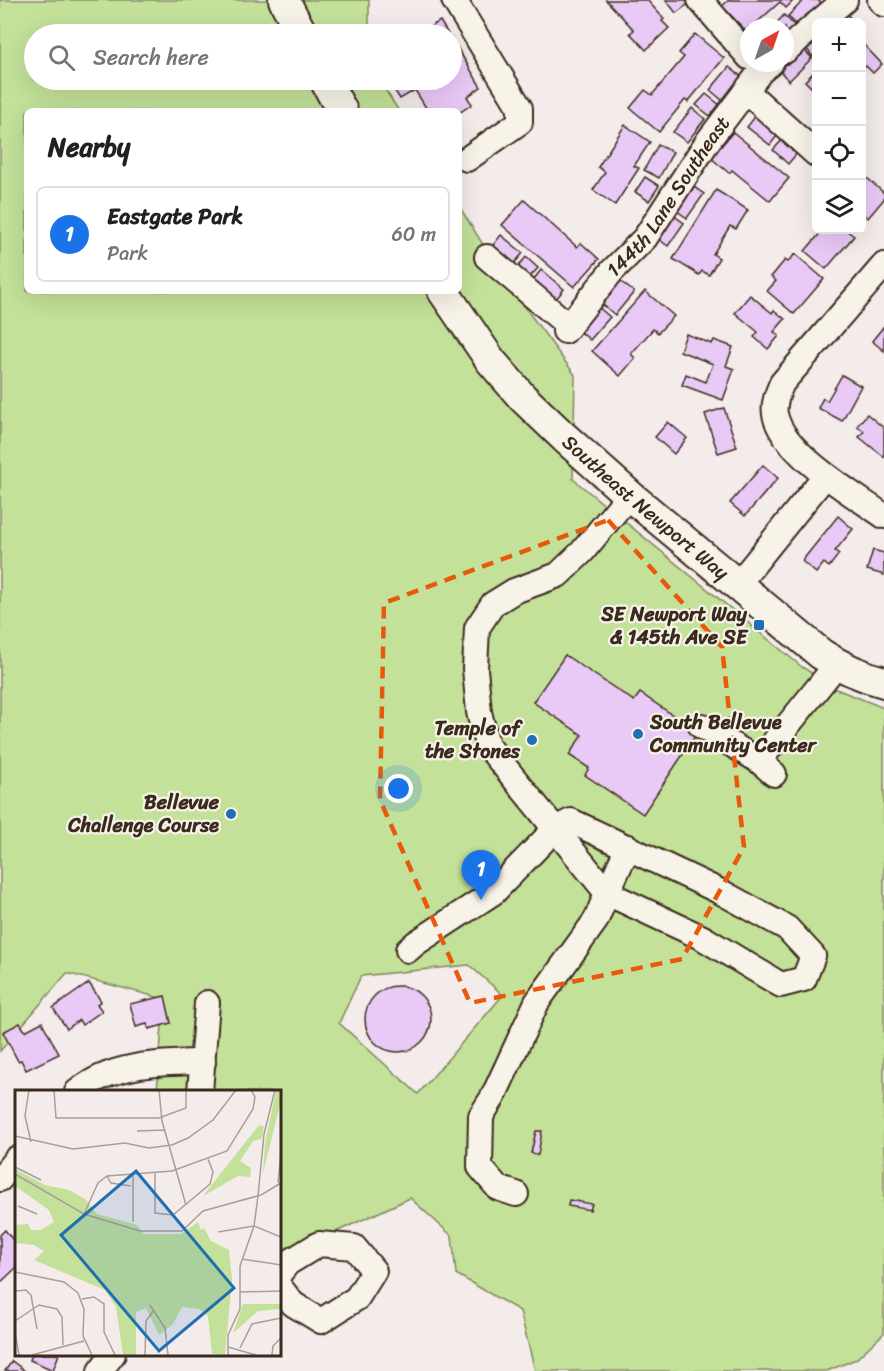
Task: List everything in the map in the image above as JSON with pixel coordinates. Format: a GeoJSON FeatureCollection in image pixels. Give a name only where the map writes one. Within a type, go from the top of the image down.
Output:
{"type":"FeatureCollection","features":[{"type":"Feature","properties":{"kind":"main road"},"geometry":{"type":"LineString","coordinates":[[284,0],[297,24]]}},
{"type":"Feature","properties":{"kind":"main road"},"geometry":{"type":"LineString","coordinates":[[330,90],[340,108]]}},
{"type":"Feature","properties":{"kind":"main road","name":"Southeast Newport Way"},"geometry":{"type":"LineString","coordinates":[[445,294],[491,361],[523,398],[629,495],[821,654],[862,676],[884,682]]}},
{"type":"Feature","properties":{"kind":"street"},"geometry":{"type":"LineString","coordinates":[[454,0],[520,108],[520,122],[467,159]]}},
{"type":"Feature","properties":{"kind":"street"},"geometry":{"type":"LineString","coordinates":[[700,0],[740,43]]}},
{"type":"Feature","properties":{"kind":"street"},"geometry":{"type":"LineString","coordinates":[[824,18],[845,0]]}},
{"type":"Feature","properties":{"kind":"street"},"geometry":{"type":"LineString","coordinates":[[880,0],[884,4]]}},
{"type":"Feature","properties":{"kind":"street"},"geometry":{"type":"LineString","coordinates":[[794,43],[812,28]]}},
{"type":"Feature","properties":{"kind":"street","name":"144th Lane Southeast"},"geometry":{"type":"LineString","coordinates":[[487,257],[567,328],[612,271],[645,238],[708,141],[746,92],[755,72]]}},
{"type":"Feature","properties":{"kind":"street"},"geometry":{"type":"LineString","coordinates":[[746,92],[812,150]]}},
{"type":"Feature","properties":{"kind":"street"},"geometry":{"type":"LineString","coordinates":[[884,265],[782,383],[774,411],[778,426],[785,437],[825,476],[884,516]]}},
{"type":"Feature","properties":{"kind":"street"},"geometry":{"type":"LineString","coordinates":[[738,584],[825,476]]}},
{"type":"Feature","properties":{"kind":"street"},"geometry":{"type":"LineString","coordinates":[[408,950],[494,892],[555,829],[572,821],[721,892],[787,928],[813,956],[804,978],[781,985],[703,938],[607,893],[555,829],[488,745],[479,712],[476,680],[477,628],[493,604],[514,591],[558,575],[582,552],[629,495]]}},
{"type":"Feature","properties":{"kind":"street"},"geometry":{"type":"LineString","coordinates":[[701,726],[766,767],[837,664]]}},
{"type":"Feature","properties":{"kind":"street"},"geometry":{"type":"LineString","coordinates":[[516,1194],[498,1188],[480,1167],[481,1116],[493,1097],[537,1002],[596,920],[628,848]]}},
{"type":"Feature","properties":{"kind":"street"},"geometry":{"type":"LineString","coordinates":[[200,1090],[207,1003]]}},
{"type":"Feature","properties":{"kind":"street"},"geometry":{"type":"LineString","coordinates":[[80,1090],[101,1078],[126,1068],[158,1063],[203,1062]]}},
{"type":"Feature","properties":{"kind":"street"},"geometry":{"type":"LineString","coordinates":[[0,1179],[15,1160]]}},
{"type":"Feature","properties":{"kind":"street"},"geometry":{"type":"LineString","coordinates":[[280,1273],[288,1263],[319,1244],[354,1246],[374,1271],[357,1298],[321,1321],[293,1304],[280,1287]]}},
{"type":"Feature","properties":{"kind":"street"},"geometry":{"type":"LineString","coordinates":[[100,1371],[111,1356]]}},
{"type":"Feature","properties":{"kind":"highlighted area"},"geometry":{"type":"Polygon","coordinates":[[[608,520],[722,647],[744,847],[682,959],[470,1003],[380,800],[384,603],[608,520]]]}},
{"type":"Feature","properties":{"kind":"green space"},"geometry":{"type":"Polygon","coordinates":[[[0,0],[369,0],[369,24],[24,24],[24,90],[385,90],[397,108],[24,108],[24,294],[462,294],[462,211],[507,283],[575,375],[573,479],[802,667],[836,689],[884,708],[884,1333],[856,1359],[827,1371],[535,1371],[520,1311],[456,1274],[452,1236],[410,1198],[280,1258],[280,1090],[157,1090],[164,999],[67,973],[0,1051],[0,0]],[[469,965],[361,976],[339,1023],[418,1094],[503,995],[469,965]]]}},
{"type":"Feature","properties":{"kind":"building"},"geometry":{"type":"Polygon","coordinates":[[[606,0],[647,0],[669,28],[646,50],[630,33],[634,30],[606,0]]]}},
{"type":"Feature","properties":{"kind":"building"},"geometry":{"type":"Polygon","coordinates":[[[666,0],[689,0],[691,2],[676,13],[666,0]]]}},
{"type":"Feature","properties":{"kind":"building"},"geometry":{"type":"Polygon","coordinates":[[[729,0],[794,0],[786,8],[780,2],[762,18],[740,18],[740,25],[722,6],[729,0]]]}},
{"type":"Feature","properties":{"kind":"building"},"geometry":{"type":"Polygon","coordinates":[[[804,0],[818,0],[824,6],[800,29],[794,22],[794,18],[788,16],[804,0]]]}},
{"type":"Feature","properties":{"kind":"building"},"geometry":{"type":"Polygon","coordinates":[[[844,11],[850,18],[836,18],[844,11]]]}},
{"type":"Feature","properties":{"kind":"building"},"geometry":{"type":"Polygon","coordinates":[[[695,34],[724,58],[688,102],[685,100],[659,132],[630,108],[645,90],[652,95],[684,57],[679,53],[695,34]]]}},
{"type":"Feature","properties":{"kind":"building"},"geometry":{"type":"Polygon","coordinates":[[[812,37],[812,56],[803,44],[812,37]]]}},
{"type":"Feature","properties":{"kind":"building"},"geometry":{"type":"Polygon","coordinates":[[[800,46],[812,58],[789,81],[781,72],[794,72],[794,53],[800,46]]]}},
{"type":"Feature","properties":{"kind":"building"},"geometry":{"type":"Polygon","coordinates":[[[866,47],[882,64],[873,73],[866,66],[866,47]]]}},
{"type":"Feature","properties":{"kind":"building"},"geometry":{"type":"Polygon","coordinates":[[[462,56],[481,87],[467,97],[472,104],[462,111],[462,108],[426,108],[415,90],[462,90],[462,56]]]}},
{"type":"Feature","properties":{"kind":"building"},"geometry":{"type":"Polygon","coordinates":[[[729,67],[742,77],[723,101],[710,90],[729,67]]]}},
{"type":"Feature","properties":{"kind":"building"},"geometry":{"type":"Polygon","coordinates":[[[812,74],[812,88],[805,81],[812,74]]]}},
{"type":"Feature","properties":{"kind":"building"},"geometry":{"type":"Polygon","coordinates":[[[394,90],[415,90],[400,99],[394,90]]]}},
{"type":"Feature","properties":{"kind":"building"},"geometry":{"type":"Polygon","coordinates":[[[706,94],[720,105],[710,116],[696,105],[706,94]]]}},
{"type":"Feature","properties":{"kind":"building"},"geometry":{"type":"Polygon","coordinates":[[[692,108],[705,119],[687,142],[673,132],[692,108]]]}},
{"type":"Feature","properties":{"kind":"building"},"geometry":{"type":"Polygon","coordinates":[[[758,113],[781,131],[770,145],[747,127],[758,113]]]}},
{"type":"Feature","properties":{"kind":"building"},"geometry":{"type":"Polygon","coordinates":[[[625,125],[650,142],[634,166],[639,168],[615,205],[593,190],[605,172],[598,167],[625,125]]]}},
{"type":"Feature","properties":{"kind":"building"},"geometry":{"type":"Polygon","coordinates":[[[733,132],[789,178],[770,201],[732,170],[729,173],[711,158],[733,132]]]}},
{"type":"Feature","properties":{"kind":"building"},"geometry":{"type":"Polygon","coordinates":[[[784,138],[798,152],[788,164],[773,150],[784,138]]]}},
{"type":"Feature","properties":{"kind":"building"},"geometry":{"type":"Polygon","coordinates":[[[658,145],[673,152],[659,178],[644,170],[658,145]]]}},
{"type":"Feature","properties":{"kind":"building"},"geometry":{"type":"Polygon","coordinates":[[[645,177],[659,186],[649,201],[635,192],[645,177]]]}},
{"type":"Feature","properties":{"kind":"building"},"geometry":{"type":"Polygon","coordinates":[[[866,179],[884,193],[884,199],[868,218],[866,216],[866,179]]]}},
{"type":"Feature","properties":{"kind":"building"},"geometry":{"type":"Polygon","coordinates":[[[690,184],[704,194],[687,218],[673,208],[690,184]]]}},
{"type":"Feature","properties":{"kind":"building"},"geometry":{"type":"Polygon","coordinates":[[[716,190],[748,210],[736,229],[730,226],[713,254],[719,258],[709,275],[702,271],[699,275],[673,259],[716,190]]]}},
{"type":"Feature","properties":{"kind":"building"},"geometry":{"type":"Polygon","coordinates":[[[524,200],[577,247],[581,243],[599,259],[574,287],[502,225],[524,200]]]}},
{"type":"Feature","properties":{"kind":"building"},"geometry":{"type":"Polygon","coordinates":[[[670,213],[684,223],[668,246],[654,236],[670,213]]]}},
{"type":"Feature","properties":{"kind":"building"},"geometry":{"type":"Polygon","coordinates":[[[820,234],[851,234],[854,236],[826,269],[805,251],[820,234]]]}},
{"type":"Feature","properties":{"kind":"building"},"geometry":{"type":"Polygon","coordinates":[[[501,235],[523,253],[512,266],[490,249],[501,235]]]}},
{"type":"Feature","properties":{"kind":"building"},"geometry":{"type":"Polygon","coordinates":[[[795,254],[824,279],[794,314],[767,291],[776,281],[771,277],[785,260],[788,262],[795,254]]]}},
{"type":"Feature","properties":{"kind":"building"},"geometry":{"type":"Polygon","coordinates":[[[526,257],[538,268],[526,281],[515,270],[526,257]]]}},
{"type":"Feature","properties":{"kind":"building"},"geometry":{"type":"Polygon","coordinates":[[[541,270],[564,289],[553,303],[530,284],[541,270]]]}},
{"type":"Feature","properties":{"kind":"building"},"geometry":{"type":"Polygon","coordinates":[[[620,281],[634,292],[615,315],[602,304],[620,281]]]}},
{"type":"Feature","properties":{"kind":"building"},"geometry":{"type":"Polygon","coordinates":[[[645,291],[674,316],[658,333],[653,329],[631,354],[635,358],[620,376],[592,351],[645,291]]]}},
{"type":"Feature","properties":{"kind":"building"},"geometry":{"type":"Polygon","coordinates":[[[750,295],[772,313],[774,310],[785,319],[774,332],[779,336],[768,349],[754,337],[758,332],[735,313],[750,295]]]}},
{"type":"Feature","properties":{"kind":"building"},"geometry":{"type":"Polygon","coordinates":[[[597,306],[610,317],[590,340],[577,329],[597,306]]]}},
{"type":"Feature","properties":{"kind":"building"},"geometry":{"type":"Polygon","coordinates":[[[884,326],[884,351],[872,341],[884,326]]]}},
{"type":"Feature","properties":{"kind":"building"},"geometry":{"type":"Polygon","coordinates":[[[686,334],[712,344],[714,340],[733,347],[726,366],[734,369],[723,400],[682,385],[686,374],[706,382],[713,364],[680,351],[686,334]]]}},
{"type":"Feature","properties":{"kind":"building"},"geometry":{"type":"Polygon","coordinates":[[[842,375],[861,386],[842,421],[818,408],[823,398],[827,401],[842,375]]]}},
{"type":"Feature","properties":{"kind":"building"},"geometry":{"type":"Polygon","coordinates":[[[724,408],[737,447],[718,453],[705,414],[724,408]]]}},
{"type":"Feature","properties":{"kind":"building"},"geometry":{"type":"Polygon","coordinates":[[[867,414],[884,428],[884,457],[859,437],[864,431],[857,426],[867,414]]]}},
{"type":"Feature","properties":{"kind":"building"},"geometry":{"type":"Polygon","coordinates":[[[668,422],[687,438],[674,454],[655,437],[668,422]]]}},
{"type":"Feature","properties":{"kind":"building"},"geometry":{"type":"Polygon","coordinates":[[[763,465],[778,478],[745,516],[730,503],[763,465]]]}},
{"type":"Feature","properties":{"kind":"building"},"geometry":{"type":"Polygon","coordinates":[[[838,516],[853,529],[835,551],[839,554],[829,567],[824,563],[816,573],[802,561],[838,516]]]}},
{"type":"Feature","properties":{"kind":"building"},"geometry":{"type":"Polygon","coordinates":[[[873,550],[884,553],[884,575],[867,570],[873,550]]]}},
{"type":"Feature","properties":{"kind":"building","name":"South Bellevue Community Center"},"geometry":{"type":"Polygon","coordinates":[[[565,655],[634,701],[640,693],[698,732],[643,814],[585,775],[589,768],[569,755],[582,735],[533,702],[565,655]]]}},
{"type":"Feature","properties":{"kind":"building"},"geometry":{"type":"Polygon","coordinates":[[[89,983],[101,1001],[97,1004],[102,1011],[82,1025],[79,1020],[67,1029],[53,1008],[89,983]]]}},
{"type":"Feature","properties":{"kind":"building"},"geometry":{"type":"Polygon","coordinates":[[[392,986],[404,986],[422,995],[429,1006],[431,1019],[429,1032],[422,1043],[411,1050],[392,1052],[379,1047],[370,1038],[365,1025],[365,1013],[370,1000],[379,991],[392,986]]]}},
{"type":"Feature","properties":{"kind":"building"},"geometry":{"type":"Polygon","coordinates":[[[165,996],[171,1023],[149,1029],[147,1024],[136,1027],[130,1004],[165,996]]]}},
{"type":"Feature","properties":{"kind":"building"},"geometry":{"type":"Polygon","coordinates":[[[42,1022],[59,1054],[26,1070],[21,1060],[18,1061],[3,1032],[20,1023],[25,1031],[42,1022]]]}},
{"type":"Feature","properties":{"kind":"building"},"geometry":{"type":"Polygon","coordinates":[[[536,1131],[542,1131],[538,1155],[531,1153],[536,1131]]]}},
{"type":"Feature","properties":{"kind":"building"},"geometry":{"type":"Polygon","coordinates":[[[569,1200],[592,1204],[590,1210],[568,1206],[569,1200]]]}},
{"type":"Feature","properties":{"kind":"building"},"geometry":{"type":"Polygon","coordinates":[[[5,1230],[15,1243],[15,1269],[0,1283],[0,1235],[5,1230]]]}},
{"type":"Feature","properties":{"kind":"building"},"geometry":{"type":"Polygon","coordinates":[[[31,1356],[58,1356],[53,1370],[30,1360],[31,1356]]]}},
{"type":"Feature","properties":{"kind":"building"},"geometry":{"type":"Polygon","coordinates":[[[12,1361],[25,1371],[5,1371],[12,1361]]]}},
{"type":"Feature","properties":{"kind":"place","name":"SE Newport Way & 145th Ave SE"},"geometry":{"type":"Point","coordinates":[759,625]}},
{"type":"Feature","properties":{"kind":"place","name":"South Bellevue Community Center"},"geometry":{"type":"Point","coordinates":[638,734]}},
{"type":"Feature","properties":{"kind":"place","name":"Temple of the Stones"},"geometry":{"type":"Point","coordinates":[532,740]}},
{"type":"Feature","properties":{"kind":"place","name":"Bellevue Challenge Course"},"geometry":{"type":"Point","coordinates":[231,814]}},
{"type":"Feature","properties":{"kind":"place","name":"Eastgate Park"},"geometry":{"type":"Point","coordinates":[481,900]}}]}
